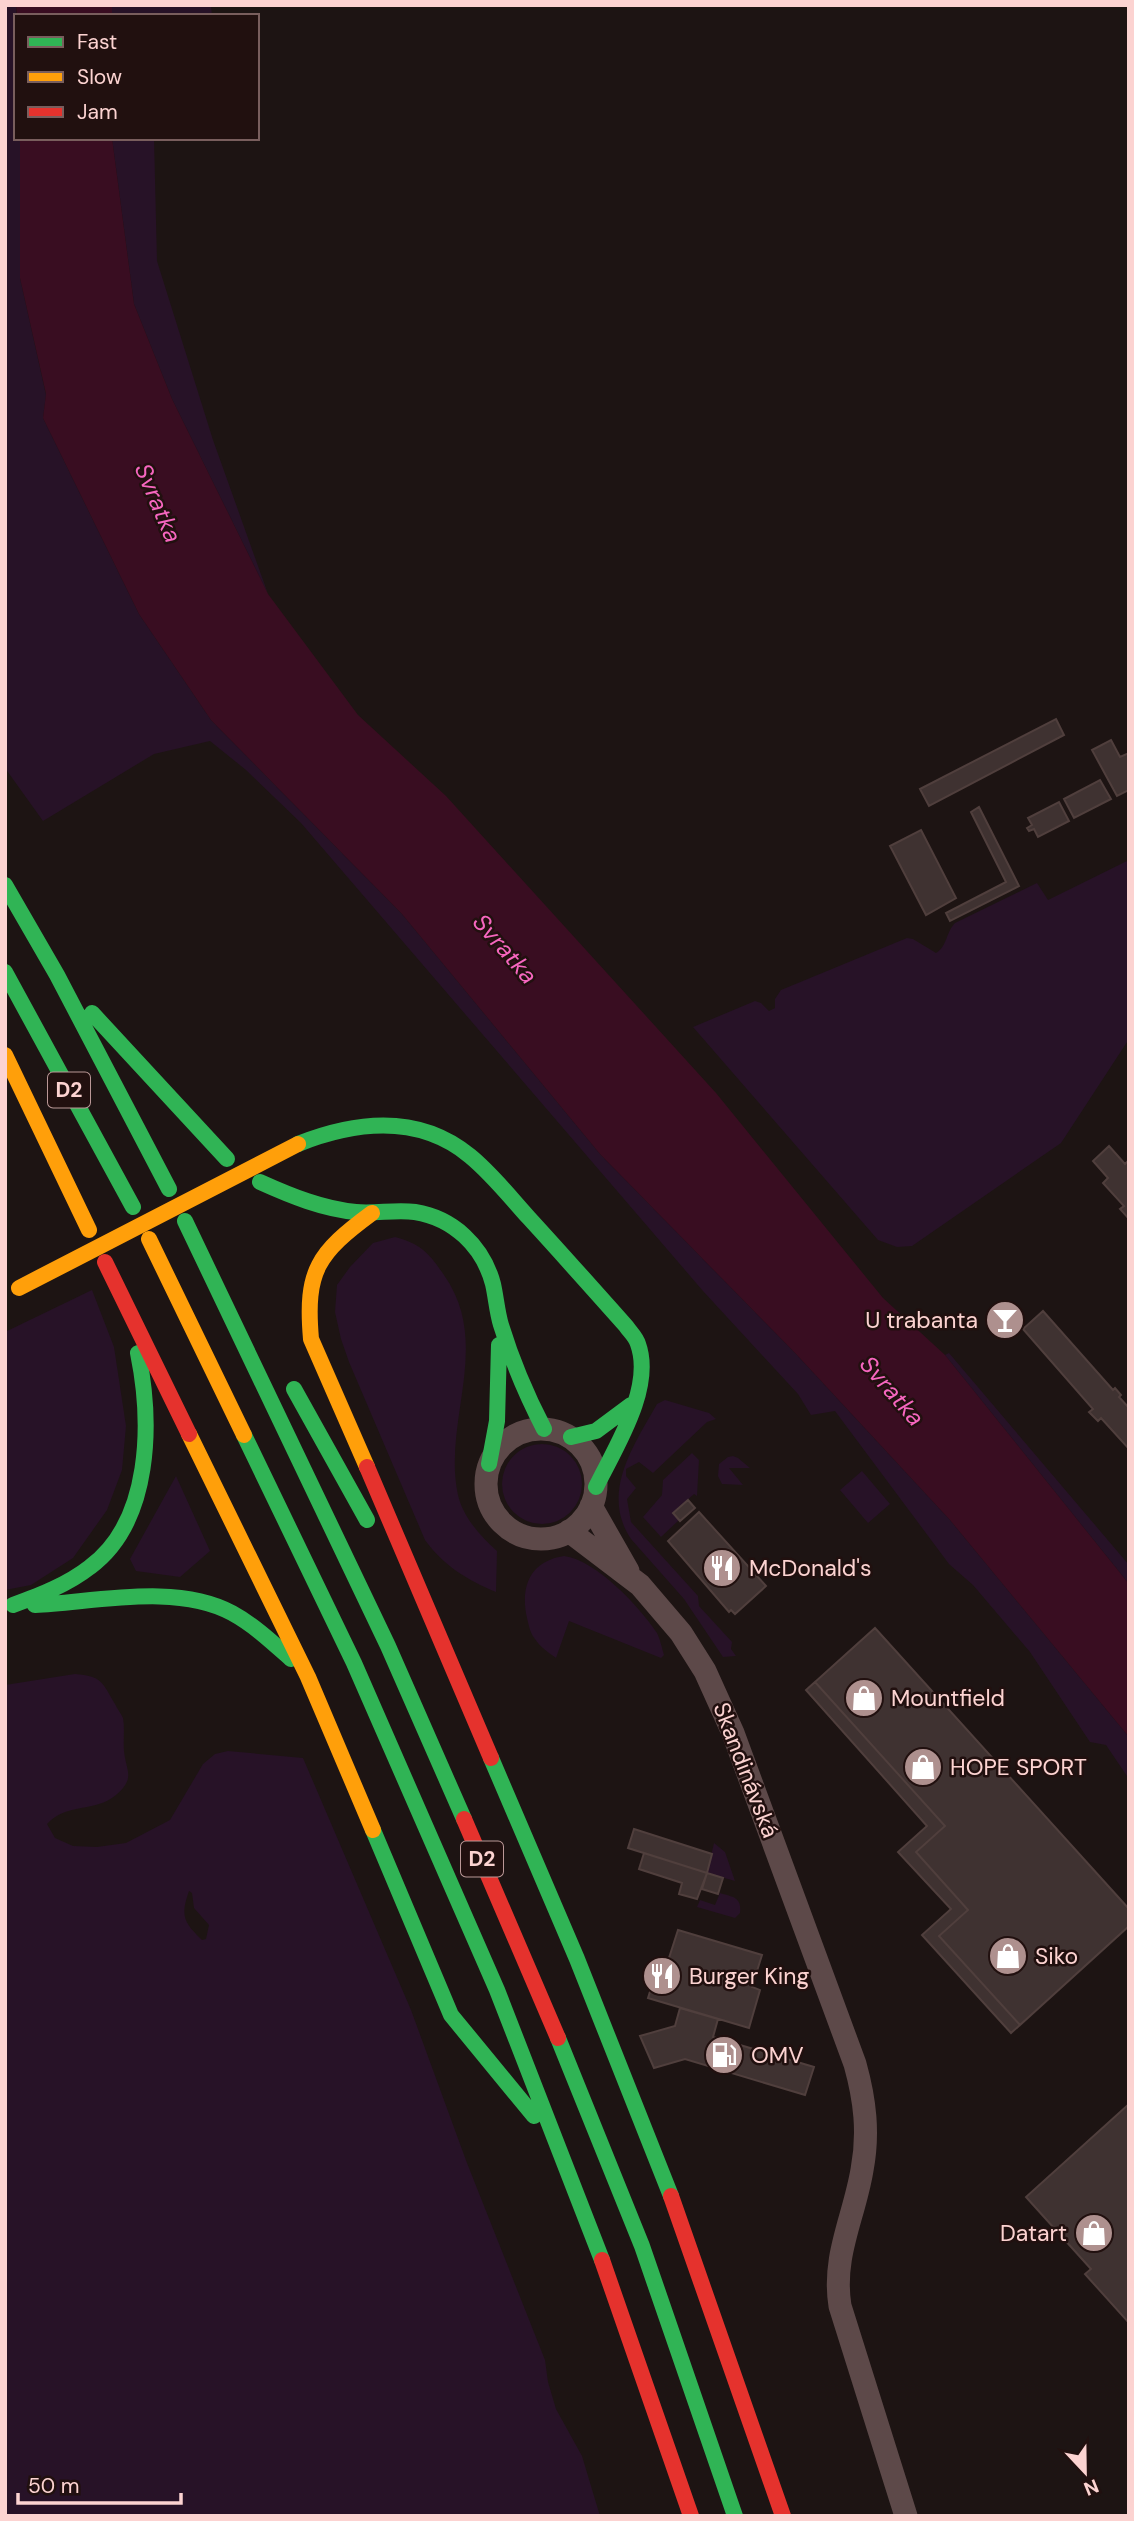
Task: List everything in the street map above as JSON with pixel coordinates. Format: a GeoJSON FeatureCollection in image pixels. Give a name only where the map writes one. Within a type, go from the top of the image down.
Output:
{"type":"FeatureCollection","features":[{"type":"Feature","properties":{"kind":"highway","name":"D2"},"geometry":{"type":"LineString","coordinates":[[5,885],[57,975],[169,1188]]}},
{"type":"Feature","properties":{"kind":"highway","name":"D2"},"geometry":{"type":"LineString","coordinates":[[5,972],[133,1208]]}},
{"type":"Feature","properties":{"kind":"highway"},"geometry":{"type":"LineString","coordinates":[[57,975],[227,1159]]}},
{"type":"Feature","properties":{"kind":"highway"},"geometry":{"type":"LineString","coordinates":[[5,1055],[89,1230]]}},
{"type":"Feature","properties":{"kind":"highway"},"geometry":{"type":"LineString","coordinates":[[12,1292],[298,1144],[339,1128],[377,1123],[419,1129],[461,1149],[484,1169],[626,1326],[639,1345],[642,1364],[635,1401],[594,1497]]}},
{"type":"Feature","properties":{"kind":"highway"},"geometry":{"type":"LineString","coordinates":[[260,1182],[328,1208],[372,1213],[418,1212],[457,1229],[483,1258],[490,1275],[500,1322],[526,1394],[544,1429]]}},
{"type":"Feature","properties":{"kind":"highway"},"geometry":{"type":"LineString","coordinates":[[372,1213],[338,1238],[321,1258],[312,1279],[309,1316],[311,1339],[577,1959],[685,2233],[784,2516]]}},
{"type":"Feature","properties":{"kind":"highway","name":"D2"},"geometry":{"type":"LineString","coordinates":[[217,1249],[191,1217],[388,1646],[533,1975],[642,2246],[735,2516]]}},
{"type":"Feature","properties":{"kind":"highway","name":"D2"},"geometry":{"type":"LineString","coordinates":[[149,1239],[355,1663],[497,1990],[602,2259],[691,2516]]}},
{"type":"Feature","properties":{"kind":"highway"},"geometry":{"type":"LineString","coordinates":[[105,1262],[308,1677],[451,2015],[557,2145]]}},
{"type":"Feature","properties":{"kind":"highway"},"geometry":{"type":"LineString","coordinates":[[9,1605],[62,1586],[95,1564],[118,1538],[135,1502],[143,1465],[144,1383],[131,1325],[115,1281]]}},
{"type":"Feature","properties":{"kind":"highway"},"geometry":{"type":"LineString","coordinates":[[489,1464],[497,1421],[500,1322]]}},
{"type":"Feature","properties":{"kind":"highway"},"geometry":{"type":"LineString","coordinates":[[288,1378],[374,1531]]}},
{"type":"Feature","properties":{"kind":"highway"},"geometry":{"type":"LineString","coordinates":[[571,1437],[589,1436],[602,1430],[635,1401]]}},
{"type":"Feature","properties":{"kind":"highway"},"geometry":{"type":"LineString","coordinates":[[387,1555],[435,1629]]}},
{"type":"Feature","properties":{"kind":"highway"},"geometry":{"type":"LineString","coordinates":[[9,1605],[91,1602],[151,1595],[201,1601],[224,1608],[253,1624],[275,1642],[308,1677]]}},
{"type":"Feature","properties":{"kind":"highway"},"geometry":{"type":"LineString","coordinates":[[764,2424],[784,2516]]}},
{"type":"Feature","properties":{"kind":"street"},"geometry":{"type":"LineString","coordinates":[[544,1429],[571,1437],[590,1459],[595,1473],[594,1497],[586,1516],[569,1531],[542,1539],[528,1538],[513,1532],[492,1510],[487,1495],[489,1464],[496,1452],[517,1434],[530,1430],[544,1429]]}},
{"type":"Feature","properties":{"kind":"street","name":"Skandinávská"},"geometry":{"type":"LineString","coordinates":[[594,1497],[631,1577]]}},
{"type":"Feature","properties":{"kind":"street","name":"Skandinávská"},"geometry":{"type":"LineString","coordinates":[[569,1531],[631,1577],[681,1633],[716,1692],[855,2064],[863,2090],[866,2138],[862,2171],[841,2250],[838,2291],[840,2306],[906,2516]]}},
{"type":"Feature","properties":{"kind":"shaded area"},"geometry":{"type":"Polygon","coordinates":[[[5,5],[16,5],[14,140],[20,140],[20,278],[46,395],[43,418],[139,614],[211,720],[402,914],[600,1154],[797,1355],[950,1520],[1129,1737],[1129,1779],[1106,1745],[1090,1742],[1030,1652],[973,1585],[949,1564],[835,1411],[811,1415],[798,1394],[703,1291],[301,823],[246,770],[210,741],[154,754],[43,821],[5,768],[5,5]]]}},
{"type":"Feature","properties":{"kind":"shaded area"},"geometry":{"type":"Polygon","coordinates":[[[112,5],[211,5],[212,14],[112,14],[112,5]]]}},
{"type":"Feature","properties":{"kind":"shaded area"},"geometry":{"type":"Polygon","coordinates":[[[112,140],[154,140],[157,261],[213,440],[268,594],[172,399],[134,304],[112,140]]]}},
{"type":"Feature","properties":{"kind":"shaded area"},"geometry":{"type":"Polygon","coordinates":[[[1129,860],[1129,1039],[1061,1143],[912,1246],[897,1247],[878,1240],[693,1027],[755,1001],[769,1011],[775,1008],[775,999],[781,990],[907,938],[936,953],[955,923],[1037,883],[1048,900],[1129,860]]]}},
{"type":"Feature","properties":{"kind":"shaded area"},"geometry":{"type":"Polygon","coordinates":[[[395,1237],[418,1246],[429,1255],[444,1275],[458,1302],[465,1329],[466,1356],[456,1439],[458,1495],[473,1526],[497,1551],[496,1592],[456,1571],[425,1540],[341,1339],[335,1312],[337,1285],[373,1243],[395,1237]]]}},
{"type":"Feature","properties":{"kind":"shaded area"},"geometry":{"type":"Polygon","coordinates":[[[92,1290],[114,1347],[126,1426],[122,1470],[107,1510],[73,1558],[31,1585],[5,1590],[5,1332],[92,1290]]]}},
{"type":"Feature","properties":{"kind":"shaded area"},"geometry":{"type":"Polygon","coordinates":[[[949,1353],[1129,1565],[1129,1584],[945,1355],[949,1353]]]}},
{"type":"Feature","properties":{"kind":"shaded area"},"geometry":{"type":"Polygon","coordinates":[[[665,1400],[709,1413],[716,1419],[707,1422],[653,1473],[639,1462],[626,1469],[626,1476],[636,1488],[627,1499],[631,1522],[698,1596],[699,1606],[732,1642],[731,1649],[736,1656],[723,1657],[684,1599],[631,1539],[622,1522],[619,1504],[624,1470],[630,1453],[657,1404],[665,1400]]]}},
{"type":"Feature","properties":{"kind":"shaded area"},"geometry":{"type":"Polygon","coordinates":[[[542,1444],[557,1447],[570,1456],[579,1469],[582,1484],[579,1499],[570,1512],[557,1521],[542,1524],[527,1521],[514,1512],[505,1499],[502,1484],[505,1469],[514,1456],[527,1447],[542,1444]]]}},
{"type":"Feature","properties":{"kind":"shaded area"},"geometry":{"type":"Polygon","coordinates":[[[692,1453],[699,1460],[697,1496],[694,1494],[673,1513],[679,1520],[661,1537],[643,1517],[662,1495],[663,1480],[692,1453]]]}},
{"type":"Feature","properties":{"kind":"shaded area"},"geometry":{"type":"Polygon","coordinates":[[[733,1456],[750,1468],[729,1468],[743,1485],[722,1484],[718,1476],[719,1464],[733,1456]]]}},
{"type":"Feature","properties":{"kind":"shaded area"},"geometry":{"type":"Polygon","coordinates":[[[862,1471],[890,1504],[868,1523],[840,1490],[862,1471]]]}},
{"type":"Feature","properties":{"kind":"shaded area"},"geometry":{"type":"Polygon","coordinates":[[[176,1476],[210,1551],[180,1577],[136,1571],[130,1559],[176,1476]]]}},
{"type":"Feature","properties":{"kind":"shaded area"},"geometry":{"type":"Polygon","coordinates":[[[564,1556],[590,1566],[628,1598],[657,1633],[664,1655],[661,1658],[569,1621],[556,1658],[539,1644],[532,1634],[527,1618],[527,1586],[530,1577],[543,1563],[564,1556]]]}},
{"type":"Feature","properties":{"kind":"shaded area"},"geometry":{"type":"Polygon","coordinates":[[[75,1674],[91,1676],[104,1685],[123,1718],[128,1774],[126,1784],[108,1801],[63,1813],[47,1824],[55,1838],[73,1846],[97,1847],[126,1843],[170,1820],[203,1764],[215,1754],[228,1751],[303,1758],[411,2010],[467,2163],[545,2360],[556,2409],[582,2456],[600,2516],[5,2516],[5,1685],[75,1674]],[[189,1891],[186,1900],[185,1918],[202,1940],[206,1939],[209,1925],[194,1908],[192,1893],[189,1891]]]}},
{"type":"Feature","properties":{"kind":"shaded area"},"geometry":{"type":"Polygon","coordinates":[[[714,1843],[725,1852],[735,1881],[707,1873],[714,1843]]]}},
{"type":"Feature","properties":{"kind":"shaded area"},"geometry":{"type":"Polygon","coordinates":[[[720,1893],[733,1897],[740,1904],[740,1913],[735,1918],[697,1907],[700,1900],[715,1905],[720,1893]]]}},
{"type":"Feature","properties":{"kind":"water"},"geometry":{"type":"Polygon","coordinates":[[[16,5],[112,5],[112,14],[17,14],[16,5]]]}},
{"type":"Feature","properties":{"kind":"water","name":"Svratka"},"geometry":{"type":"Polygon","coordinates":[[[20,140],[112,140],[134,304],[172,399],[268,594],[358,715],[446,796],[716,1093],[883,1298],[945,1355],[1129,1584],[1129,1737],[950,1520],[797,1355],[600,1154],[402,914],[211,720],[139,614],[43,418],[46,394],[20,278],[20,140]]]}},
{"type":"Feature","properties":{"kind":"building"},"geometry":{"type":"Polygon","coordinates":[[[1056,719],[1064,735],[929,806],[920,789],[1056,719]]]}},
{"type":"Feature","properties":{"kind":"building"},"geometry":{"type":"Polygon","coordinates":[[[1111,740],[1120,757],[1129,753],[1129,790],[1117,796],[1092,750],[1111,740]]]}},
{"type":"Feature","properties":{"kind":"building"},"geometry":{"type":"Polygon","coordinates":[[[1100,780],[1111,799],[1074,818],[1064,799],[1100,780]]]}},
{"type":"Feature","properties":{"kind":"building"},"geometry":{"type":"Polygon","coordinates":[[[1059,802],[1069,821],[1038,837],[1034,829],[1029,831],[1027,828],[1032,825],[1028,818],[1059,802]]]}},
{"type":"Feature","properties":{"kind":"building"},"geometry":{"type":"Polygon","coordinates":[[[979,807],[1019,886],[950,921],[946,913],[1006,882],[971,812],[979,807]]]}},
{"type":"Feature","properties":{"kind":"building"},"geometry":{"type":"Polygon","coordinates":[[[921,830],[956,898],[926,915],[890,846],[921,830]]]}},
{"type":"Feature","properties":{"kind":"building"},"geometry":{"type":"Polygon","coordinates":[[[1109,1146],[1125,1164],[1129,1160],[1129,1219],[1120,1209],[1124,1206],[1103,1183],[1108,1178],[1093,1161],[1109,1146]]]}},
{"type":"Feature","properties":{"kind":"building"},"geometry":{"type":"Polygon","coordinates":[[[1043,1311],[1113,1390],[1115,1388],[1121,1395],[1119,1397],[1129,1408],[1129,1449],[1101,1418],[1098,1421],[1089,1412],[1093,1409],[1023,1329],[1043,1311]]]}},
{"type":"Feature","properties":{"kind":"building"},"geometry":{"type":"Polygon","coordinates":[[[688,1500],[695,1508],[680,1521],[673,1513],[688,1500]]]}},
{"type":"Feature","properties":{"kind":"building","name":"McDonald's"},"geometry":{"type":"Polygon","coordinates":[[[699,1512],[766,1586],[735,1614],[731,1610],[729,1612],[668,1541],[699,1512]]]}},
{"type":"Feature","properties":{"kind":"building"},"geometry":{"type":"Polygon","coordinates":[[[875,1628],[1129,1909],[1129,1926],[1020,2025],[939,1936],[968,1910],[916,1852],[945,1826],[815,1682],[875,1628]]]}},
{"type":"Feature","properties":{"kind":"building"},"geometry":{"type":"Polygon","coordinates":[[[815,1682],[945,1826],[916,1852],[968,1910],[939,1936],[1020,2025],[1011,2033],[922,1935],[951,1909],[898,1852],[927,1826],[806,1690],[815,1682]]]}},
{"type":"Feature","properties":{"kind":"building"},"geometry":{"type":"Polygon","coordinates":[[[634,1829],[712,1854],[707,1873],[628,1848],[634,1829]]]}},
{"type":"Feature","properties":{"kind":"building"},"geometry":{"type":"Polygon","coordinates":[[[644,1853],[707,1873],[697,1899],[679,1894],[682,1883],[639,1869],[644,1853]]]}},
{"type":"Feature","properties":{"kind":"building"},"geometry":{"type":"Polygon","coordinates":[[[707,1873],[723,1878],[718,1894],[702,1889],[707,1873]]]}},
{"type":"Feature","properties":{"kind":"building"},"geometry":{"type":"Polygon","coordinates":[[[678,1930],[762,1955],[752,1987],[760,1990],[749,2028],[648,1998],[660,1959],[668,1961],[678,1930]]]}},
{"type":"Feature","properties":{"kind":"building"},"geometry":{"type":"Polygon","coordinates":[[[680,2008],[718,2019],[713,2037],[814,2067],[805,2095],[685,2059],[654,2068],[640,2036],[675,2026],[680,2008]]]}},
{"type":"Feature","properties":{"kind":"building","name":"Datart"},"geometry":{"type":"Polygon","coordinates":[[[1129,2104],[1129,2323],[1085,2274],[1091,2269],[1026,2197],[1129,2104]]]}},
{"type":"Feature","properties":{"kind":"traffic: fast"},"geometry":{"type":"LineString","coordinates":[[5,885],[57,975],[169,1189]]}},
{"type":"Feature","properties":{"kind":"traffic: fast"},"geometry":{"type":"LineString","coordinates":[[5,972],[133,1207]]}},
{"type":"Feature","properties":{"kind":"traffic: fast"},"geometry":{"type":"LineString","coordinates":[[92,1013],[227,1159]]}},
{"type":"Feature","properties":{"kind":"traffic: fast"},"geometry":{"type":"LineString","coordinates":[[298,1144],[342,1130],[387,1126],[430,1133],[450,1142],[470,1156],[493,1178],[626,1326],[638,1344],[642,1361],[641,1379],[630,1417],[596,1487]]}},
{"type":"Feature","properties":{"kind":"traffic: fast"},"geometry":{"type":"LineString","coordinates":[[260,1182],[331,1208],[363,1212],[415,1212],[429,1215],[454,1227],[474,1246],[488,1270],[510,1352],[544,1429]]}},
{"type":"Feature","properties":{"kind":"traffic: fast"},"geometry":{"type":"LineString","coordinates":[[185,1221],[388,1646],[464,1819]]}},
{"type":"Feature","properties":{"kind":"traffic: fast"},"geometry":{"type":"LineString","coordinates":[[489,1464],[497,1421],[499,1345]]}},
{"type":"Feature","properties":{"kind":"traffic: fast"},"geometry":{"type":"LineString","coordinates":[[13,1605],[53,1589],[90,1567],[110,1547],[126,1524],[136,1497],[145,1439],[145,1409],[138,1353]]}},
{"type":"Feature","properties":{"kind":"traffic: fast"},"geometry":{"type":"LineString","coordinates":[[294,1389],[367,1520]]}},
{"type":"Feature","properties":{"kind":"traffic: fast"},"geometry":{"type":"LineString","coordinates":[[571,1437],[596,1431],[631,1405]]}},
{"type":"Feature","properties":{"kind":"traffic: fast"},"geometry":{"type":"LineString","coordinates":[[244,1435],[354,1663],[497,1990],[602,2260]]}},
{"type":"Feature","properties":{"kind":"traffic: fast"},"geometry":{"type":"LineString","coordinates":[[35,1605],[161,1596],[210,1604],[232,1613],[255,1628],[291,1659]]}},
{"type":"Feature","properties":{"kind":"traffic: fast"},"geometry":{"type":"LineString","coordinates":[[491,1758],[577,1959],[671,2196]]}},
{"type":"Feature","properties":{"kind":"traffic: fast"},"geometry":{"type":"LineString","coordinates":[[373,1830],[451,2015],[534,2116]]}},
{"type":"Feature","properties":{"kind":"traffic: fast"},"geometry":{"type":"LineString","coordinates":[[558,2038],[642,2246],[735,2516]]}},
{"type":"Feature","properties":{"kind":"traffic: slow"},"geometry":{"type":"LineString","coordinates":[[5,1055],[89,1230]]}},
{"type":"Feature","properties":{"kind":"traffic: slow"},"geometry":{"type":"LineString","coordinates":[[19,1288],[298,1144]]}},
{"type":"Feature","properties":{"kind":"traffic: slow"},"geometry":{"type":"LineString","coordinates":[[367,1467],[311,1339],[310,1296],[313,1279],[327,1252],[372,1213]]}},
{"type":"Feature","properties":{"kind":"traffic: slow"},"geometry":{"type":"LineString","coordinates":[[149,1239],[244,1435]]}},
{"type":"Feature","properties":{"kind":"traffic: slow"},"geometry":{"type":"LineString","coordinates":[[189,1434],[308,1677],[373,1830]]}},
{"type":"Feature","properties":{"kind":"traffic: jam"},"geometry":{"type":"LineString","coordinates":[[105,1262],[189,1434]]}},
{"type":"Feature","properties":{"kind":"traffic: jam"},"geometry":{"type":"LineString","coordinates":[[367,1467],[491,1758]]}},
{"type":"Feature","properties":{"kind":"traffic: jam"},"geometry":{"type":"LineString","coordinates":[[464,1819],[558,2038]]}},
{"type":"Feature","properties":{"kind":"traffic: jam"},"geometry":{"type":"LineString","coordinates":[[671,2196],[783,2516]]}},
{"type":"Feature","properties":{"kind":"traffic: jam"},"geometry":{"type":"LineString","coordinates":[[602,2260],[691,2516]]}},
{"type":"Feature","properties":{"kind":"place","name":"U trabanta"},"geometry":{"type":"Point","coordinates":[1005,1320]}},
{"type":"Feature","properties":{"kind":"place","name":"McDonald's"},"geometry":{"type":"Point","coordinates":[722,1568]}},
{"type":"Feature","properties":{"kind":"place","name":"Mountfield"},"geometry":{"type":"Point","coordinates":[864,1698]}},
{"type":"Feature","properties":{"kind":"place","name":"HOPE SPORT"},"geometry":{"type":"Point","coordinates":[923,1767]}},
{"type":"Feature","properties":{"kind":"place","name":"Siko"},"geometry":{"type":"Point","coordinates":[1008,1956]}},
{"type":"Feature","properties":{"kind":"place","name":"Burger King"},"geometry":{"type":"Point","coordinates":[662,1976]}},
{"type":"Feature","properties":{"kind":"place","name":"OMV"},"geometry":{"type":"Point","coordinates":[724,2055]}},
{"type":"Feature","properties":{"kind":"place","name":"Datart"},"geometry":{"type":"Point","coordinates":[1094,2233]}}]}
